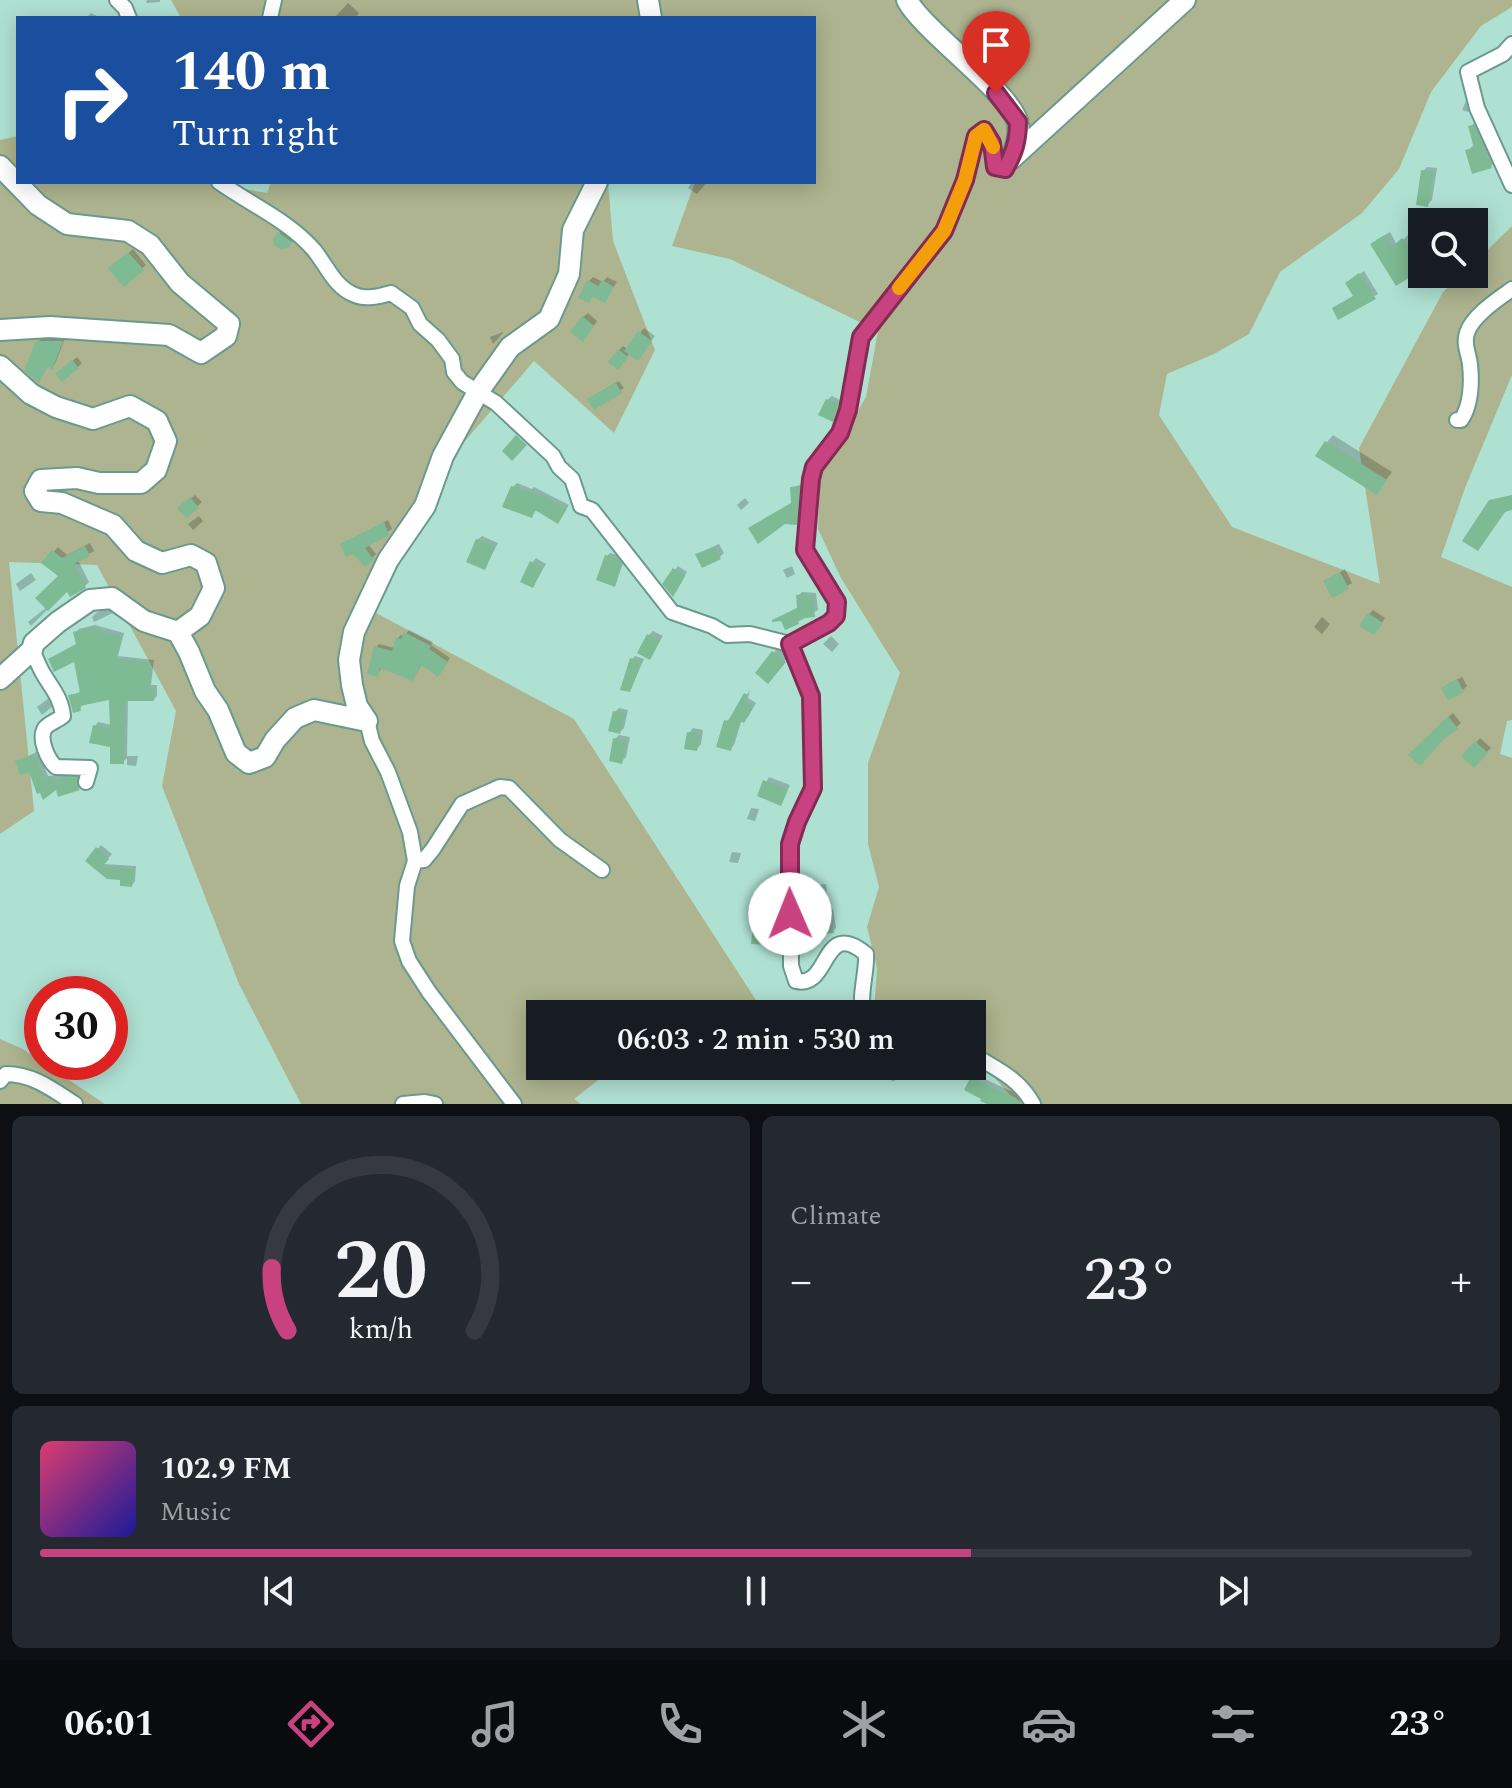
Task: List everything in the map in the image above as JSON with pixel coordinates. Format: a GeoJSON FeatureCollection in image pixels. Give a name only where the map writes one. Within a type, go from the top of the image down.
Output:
{"type":"FeatureCollection","features":[{"type":"Feature","properties":{"kind":"street"},"geometry":{"type":"LineString","coordinates":[[222,184],[278,219],[313,249],[338,284],[356,296],[374,297],[391,293],[412,308],[420,324],[438,340],[452,359],[454,372],[544,445],[559,467],[572,479],[581,506],[592,510],[672,612],[712,626],[727,635],[750,634],[790,644],[836,616],[837,602],[805,550],[805,542],[814,467],[840,433],[848,410],[861,337],[944,231],[965,180],[976,136],[984,130],[992,143],[995,167],[1005,169],[1017,146],[1015,115],[914,12],[907,0]]}},
{"type":"Feature","properties":{"kind":"street"},"geometry":{"type":"LineString","coordinates":[[1011,159],[1185,0]]}},
{"type":"Feature","properties":{"kind":"street"},"geometry":{"type":"LineString","coordinates":[[1512,44],[1503,54],[1468,72],[1477,108],[1512,185]]}},
{"type":"Feature","properties":{"kind":"street"},"geometry":{"type":"LineString","coordinates":[[0,166],[16,182]]}},
{"type":"Feature","properties":{"kind":"street"},"geometry":{"type":"LineString","coordinates":[[0,330],[50,327],[169,335],[201,353],[226,336],[229,324],[180,283],[150,245],[128,231],[67,224],[38,205],[18,184]]}},
{"type":"Feature","properties":{"kind":"street"},"geometry":{"type":"LineString","coordinates":[[514,1104],[409,961],[402,941],[407,886],[415,861],[410,832],[388,772],[372,741],[367,721],[357,706],[349,660],[354,632],[388,560],[425,506],[443,456],[478,392],[510,347],[549,319],[569,274],[573,230],[596,184]]}},
{"type":"Feature","properties":{"kind":"street"},"geometry":{"type":"LineString","coordinates":[[1457,420],[1461,420],[1468,409],[1470,364],[1465,346],[1466,334],[1489,304],[1512,289]]}},
{"type":"Feature","properties":{"kind":"street"},"geometry":{"type":"LineString","coordinates":[[0,366],[31,394],[56,407],[93,419],[130,406],[157,421],[166,441],[156,470],[141,483],[99,483],[77,478],[41,480],[35,491],[41,501],[62,503],[113,525],[136,551],[162,563],[191,555],[206,563],[214,588],[200,616],[178,632]]}},
{"type":"Feature","properties":{"kind":"street"},"geometry":{"type":"LineString","coordinates":[[0,679],[58,622],[90,600],[112,598],[144,621],[178,632],[236,753],[249,763],[265,757],[275,740],[295,718],[314,710],[367,721]]}},
{"type":"Feature","properties":{"kind":"street"},"geometry":{"type":"LineString","coordinates":[[790,644],[811,696],[813,788],[790,844],[793,977],[801,983],[813,980],[829,950],[841,944],[857,946],[866,954],[867,970],[862,1000]]}},
{"type":"Feature","properties":{"kind":"street"},"geometry":{"type":"LineString","coordinates":[[32,650],[42,672],[60,697],[62,707],[63,716],[47,727],[43,735],[48,758],[56,767],[90,768],[86,782]]}},
{"type":"Feature","properties":{"kind":"street"},"geometry":{"type":"LineString","coordinates":[[415,861],[424,860],[462,804],[500,787],[509,788],[560,840],[602,870]]}},
{"type":"Feature","properties":{"kind":"street"},"geometry":{"type":"LineString","coordinates":[[986,1062],[1010,1075],[1025,1089],[1033,1104]]}},
{"type":"Feature","properties":{"kind":"street"},"geometry":{"type":"LineString","coordinates":[[0,1081],[6,1074],[21,1074],[75,1104]]}},
{"type":"Feature","properties":{"kind":"street"},"geometry":{"type":"LineString","coordinates":[[403,1104],[435,1104]]}},
{"type":"Feature","properties":{"kind":"green space"},"geometry":{"type":"Polygon","coordinates":[[[171,0],[1512,0],[1512,7],[1481,26],[1431,92],[1399,169],[1362,213],[1280,272],[1249,334],[1214,354],[1167,374],[1159,415],[1232,527],[1380,584],[1359,448],[1443,292],[1447,288],[1488,288],[1488,249],[1512,226],[1512,375],[1465,488],[1441,557],[1512,587],[1512,720],[1507,721],[1500,754],[1512,758],[1512,1104],[1018,1104],[986,1069],[986,1000],[875,1000],[877,968],[867,927],[879,887],[868,844],[868,763],[900,673],[841,578],[818,529],[820,477],[866,397],[878,331],[730,259],[672,246],[694,184],[816,184],[816,16],[180,16],[171,0]]]}},
{"type":"Feature","properties":{"kind":"green space"},"geometry":{"type":"Polygon","coordinates":[[[16,136],[16,184],[215,184],[267,193],[270,184],[608,184],[613,241],[655,350],[614,433],[534,361],[459,448],[365,607],[574,719],[756,1000],[526,1000],[526,1080],[598,1080],[574,1099],[581,1104],[301,1104],[239,984],[162,786],[176,711],[97,565],[9,562],[34,811],[0,834],[0,140],[16,136]]]}},
{"type":"Feature","properties":{"kind":"green space"},"geometry":{"type":"Polygon","coordinates":[[[0,1039],[24,1050],[24,1080],[69,1080],[105,1104],[0,1104],[0,1039]]]}},
{"type":"Feature","properties":{"kind":"building"},"geometry":{"type":"Polygon","coordinates":[[[1474,125],[1492,168],[1472,174],[1465,150],[1474,148],[1468,126],[1474,125]]]}},
{"type":"Feature","properties":{"kind":"building"},"geometry":{"type":"Polygon","coordinates":[[[1421,170],[1433,172],[1428,207],[1416,205],[1421,170]]]}},
{"type":"Feature","properties":{"kind":"building"},"geometry":{"type":"Polygon","coordinates":[[[278,232],[292,242],[289,248],[275,246],[273,239],[278,232]]]}},
{"type":"Feature","properties":{"kind":"building"},"geometry":{"type":"Polygon","coordinates":[[[1385,235],[1392,247],[1402,238],[1408,245],[1408,278],[1396,286],[1370,244],[1385,235]]]}},
{"type":"Feature","properties":{"kind":"building"},"geometry":{"type":"Polygon","coordinates":[[[128,252],[144,270],[124,287],[108,268],[128,252]]]}},
{"type":"Feature","properties":{"kind":"building"},"geometry":{"type":"Polygon","coordinates":[[[1359,273],[1376,299],[1338,320],[1332,308],[1353,296],[1345,283],[1359,273]]]}},
{"type":"Feature","properties":{"kind":"building"},"geometry":{"type":"Polygon","coordinates":[[[587,280],[598,286],[602,280],[614,287],[605,303],[592,296],[589,303],[578,298],[587,280]]]}},
{"type":"Feature","properties":{"kind":"building"},"geometry":{"type":"Polygon","coordinates":[[[582,316],[594,326],[583,342],[570,332],[582,316]]]}},
{"type":"Feature","properties":{"kind":"building"},"geometry":{"type":"Polygon","coordinates":[[[638,331],[652,341],[638,361],[624,351],[638,331]]]}},
{"type":"Feature","properties":{"kind":"building"},"geometry":{"type":"Polygon","coordinates":[[[36,341],[63,341],[52,370],[48,366],[39,383],[24,370],[36,341]]]}},
{"type":"Feature","properties":{"kind":"building"},"geometry":{"type":"Polygon","coordinates":[[[618,349],[628,357],[618,370],[608,362],[618,349]]]}},
{"type":"Feature","properties":{"kind":"building"},"geometry":{"type":"Polygon","coordinates":[[[72,360],[79,368],[62,382],[55,374],[72,360]]]}},
{"type":"Feature","properties":{"kind":"building"},"geometry":{"type":"Polygon","coordinates":[[[616,383],[622,393],[594,410],[587,399],[616,383]]]}},
{"type":"Feature","properties":{"kind":"building"},"geometry":{"type":"Polygon","coordinates":[[[826,399],[839,405],[833,422],[818,415],[826,399]]]}},
{"type":"Feature","properties":{"kind":"building"},"geometry":{"type":"Polygon","coordinates":[[[516,435],[527,445],[512,461],[502,451],[516,435]]]}},
{"type":"Feature","properties":{"kind":"building"},"geometry":{"type":"Polygon","coordinates":[[[1325,441],[1387,480],[1377,495],[1315,456],[1325,441]]]}},
{"type":"Feature","properties":{"kind":"building"},"geometry":{"type":"Polygon","coordinates":[[[511,486],[544,496],[566,510],[558,524],[535,510],[532,518],[502,507],[511,486]]]}},
{"type":"Feature","properties":{"kind":"building"},"geometry":{"type":"Polygon","coordinates":[[[800,486],[797,525],[785,524],[758,544],[748,528],[791,503],[790,487],[800,486]]]}},
{"type":"Feature","properties":{"kind":"building"},"geometry":{"type":"Polygon","coordinates":[[[1512,495],[1512,510],[1505,512],[1478,551],[1462,541],[1489,500],[1512,495]]]}},
{"type":"Feature","properties":{"kind":"building"},"geometry":{"type":"Polygon","coordinates":[[[190,497],[199,508],[186,518],[177,508],[190,497]]]}},
{"type":"Feature","properties":{"kind":"building"},"geometry":{"type":"Polygon","coordinates":[[[384,522],[389,535],[365,548],[374,560],[365,567],[353,554],[346,557],[340,544],[384,522]]]}},
{"type":"Feature","properties":{"kind":"building"},"geometry":{"type":"Polygon","coordinates":[[[476,539],[495,547],[485,570],[466,562],[476,539]]]}},
{"type":"Feature","properties":{"kind":"building"},"geometry":{"type":"Polygon","coordinates":[[[85,546],[90,556],[74,564],[86,588],[70,597],[67,592],[48,611],[35,598],[58,576],[41,563],[52,550],[62,558],[85,546]]]}},
{"type":"Feature","properties":{"kind":"building"},"geometry":{"type":"Polygon","coordinates":[[[715,547],[721,559],[702,568],[695,554],[715,547]]]}},
{"type":"Feature","properties":{"kind":"building"},"geometry":{"type":"Polygon","coordinates":[[[605,555],[617,558],[622,565],[615,587],[596,580],[605,555]]]}},
{"type":"Feature","properties":{"kind":"building"},"geometry":{"type":"Polygon","coordinates":[[[530,561],[543,568],[533,588],[520,582],[530,561]]]}},
{"type":"Feature","properties":{"kind":"building"},"geometry":{"type":"Polygon","coordinates":[[[673,568],[685,576],[673,597],[662,584],[673,568]]]}},
{"type":"Feature","properties":{"kind":"building"},"geometry":{"type":"Polygon","coordinates":[[[1340,572],[1349,589],[1332,598],[1323,581],[1340,572]]]}},
{"type":"Feature","properties":{"kind":"building"},"geometry":{"type":"Polygon","coordinates":[[[806,594],[807,597],[813,596],[815,617],[797,619],[799,624],[785,630],[781,621],[772,622],[797,608],[796,595],[806,594]]]}},
{"type":"Feature","properties":{"kind":"building"},"geometry":{"type":"Polygon","coordinates":[[[1368,613],[1383,623],[1374,635],[1359,626],[1368,613]]]}},
{"type":"Feature","properties":{"kind":"building"},"geometry":{"type":"Polygon","coordinates":[[[90,628],[122,637],[116,659],[151,663],[149,688],[155,688],[154,701],[125,701],[124,764],[110,764],[110,747],[89,743],[93,725],[110,729],[109,700],[80,706],[81,711],[73,713],[68,695],[80,693],[74,662],[54,672],[48,659],[76,644],[73,632],[90,628]]]}},
{"type":"Feature","properties":{"kind":"building"},"geometry":{"type":"Polygon","coordinates":[[[404,632],[431,646],[429,649],[448,662],[438,677],[421,665],[413,681],[380,668],[378,677],[367,674],[374,646],[392,651],[396,638],[401,639],[404,632]]]}},
{"type":"Feature","properties":{"kind":"building"},"geometry":{"type":"Polygon","coordinates":[[[647,634],[660,641],[650,660],[637,653],[647,634]]]}},
{"type":"Feature","properties":{"kind":"building"},"geometry":{"type":"Polygon","coordinates":[[[772,651],[786,662],[768,684],[755,673],[772,651]]]}},
{"type":"Feature","properties":{"kind":"building"},"geometry":{"type":"Polygon","coordinates":[[[630,658],[642,662],[630,692],[620,690],[630,658]]]}},
{"type":"Feature","properties":{"kind":"building"},"geometry":{"type":"Polygon","coordinates":[[[1457,679],[1464,692],[1448,700],[1441,688],[1457,679]]]}},
{"type":"Feature","properties":{"kind":"building"},"geometry":{"type":"Polygon","coordinates":[[[744,693],[748,695],[745,703],[753,708],[744,723],[740,721],[731,751],[716,747],[724,720],[728,721],[744,693]]]}},
{"type":"Feature","properties":{"kind":"building"},"geometry":{"type":"Polygon","coordinates":[[[613,711],[625,714],[620,734],[608,731],[613,711]]]}},
{"type":"Feature","properties":{"kind":"building"},"geometry":{"type":"Polygon","coordinates":[[[1448,716],[1458,729],[1444,739],[1420,766],[1408,755],[1448,716]]]}},
{"type":"Feature","properties":{"kind":"building"},"geometry":{"type":"Polygon","coordinates":[[[687,732],[700,734],[697,751],[684,749],[687,732]]]}},
{"type":"Feature","properties":{"kind":"building"},"geometry":{"type":"Polygon","coordinates":[[[613,738],[627,741],[622,764],[609,761],[613,738]]]}},
{"type":"Feature","properties":{"kind":"building"},"geometry":{"type":"Polygon","coordinates":[[[1475,741],[1488,753],[1474,768],[1461,756],[1475,741]]]}},
{"type":"Feature","properties":{"kind":"building"},"geometry":{"type":"Polygon","coordinates":[[[34,754],[44,779],[77,778],[76,784],[80,790],[58,797],[56,790],[43,800],[40,793],[37,794],[29,772],[20,775],[15,761],[34,754]]]}},
{"type":"Feature","properties":{"kind":"building"},"geometry":{"type":"Polygon","coordinates":[[[763,780],[788,790],[781,806],[757,796],[763,780]]]}},
{"type":"Feature","properties":{"kind":"building"},"geometry":{"type":"Polygon","coordinates":[[[96,847],[109,859],[102,867],[134,869],[132,887],[120,886],[120,880],[107,879],[85,861],[96,847]]]}},
{"type":"Feature","properties":{"kind":"building"},"geometry":{"type":"Polygon","coordinates":[[[823,886],[826,912],[830,912],[834,933],[818,935],[810,887],[823,886]]]}},
{"type":"Feature","properties":{"kind":"building"},"geometry":{"type":"Polygon","coordinates":[[[755,904],[772,905],[769,945],[751,944],[755,904]]]}},
{"type":"Feature","properties":{"kind":"building"},"geometry":{"type":"Polygon","coordinates":[[[969,1080],[975,1080],[1016,1098],[1021,1104],[987,1104],[964,1090],[969,1080]]]}},
{"type":"Feature","properties":{"kind":"slow traffic"},"geometry":{"type":"LineString","coordinates":[[899,288],[944,231],[965,180],[976,136],[984,130],[993,147]]}},
{"type":"Feature","properties":{"kind":"route"},"geometry":{"type":"LineString","coordinates":[[790,914],[790,844],[813,788],[811,696],[790,644],[829,623],[836,616],[837,602],[805,550],[814,467],[840,433],[848,410],[861,337],[944,231],[965,180],[976,136],[984,130],[992,143],[995,167],[1005,169],[1011,159],[1017,146],[1018,122],[996,93]]}}]}
